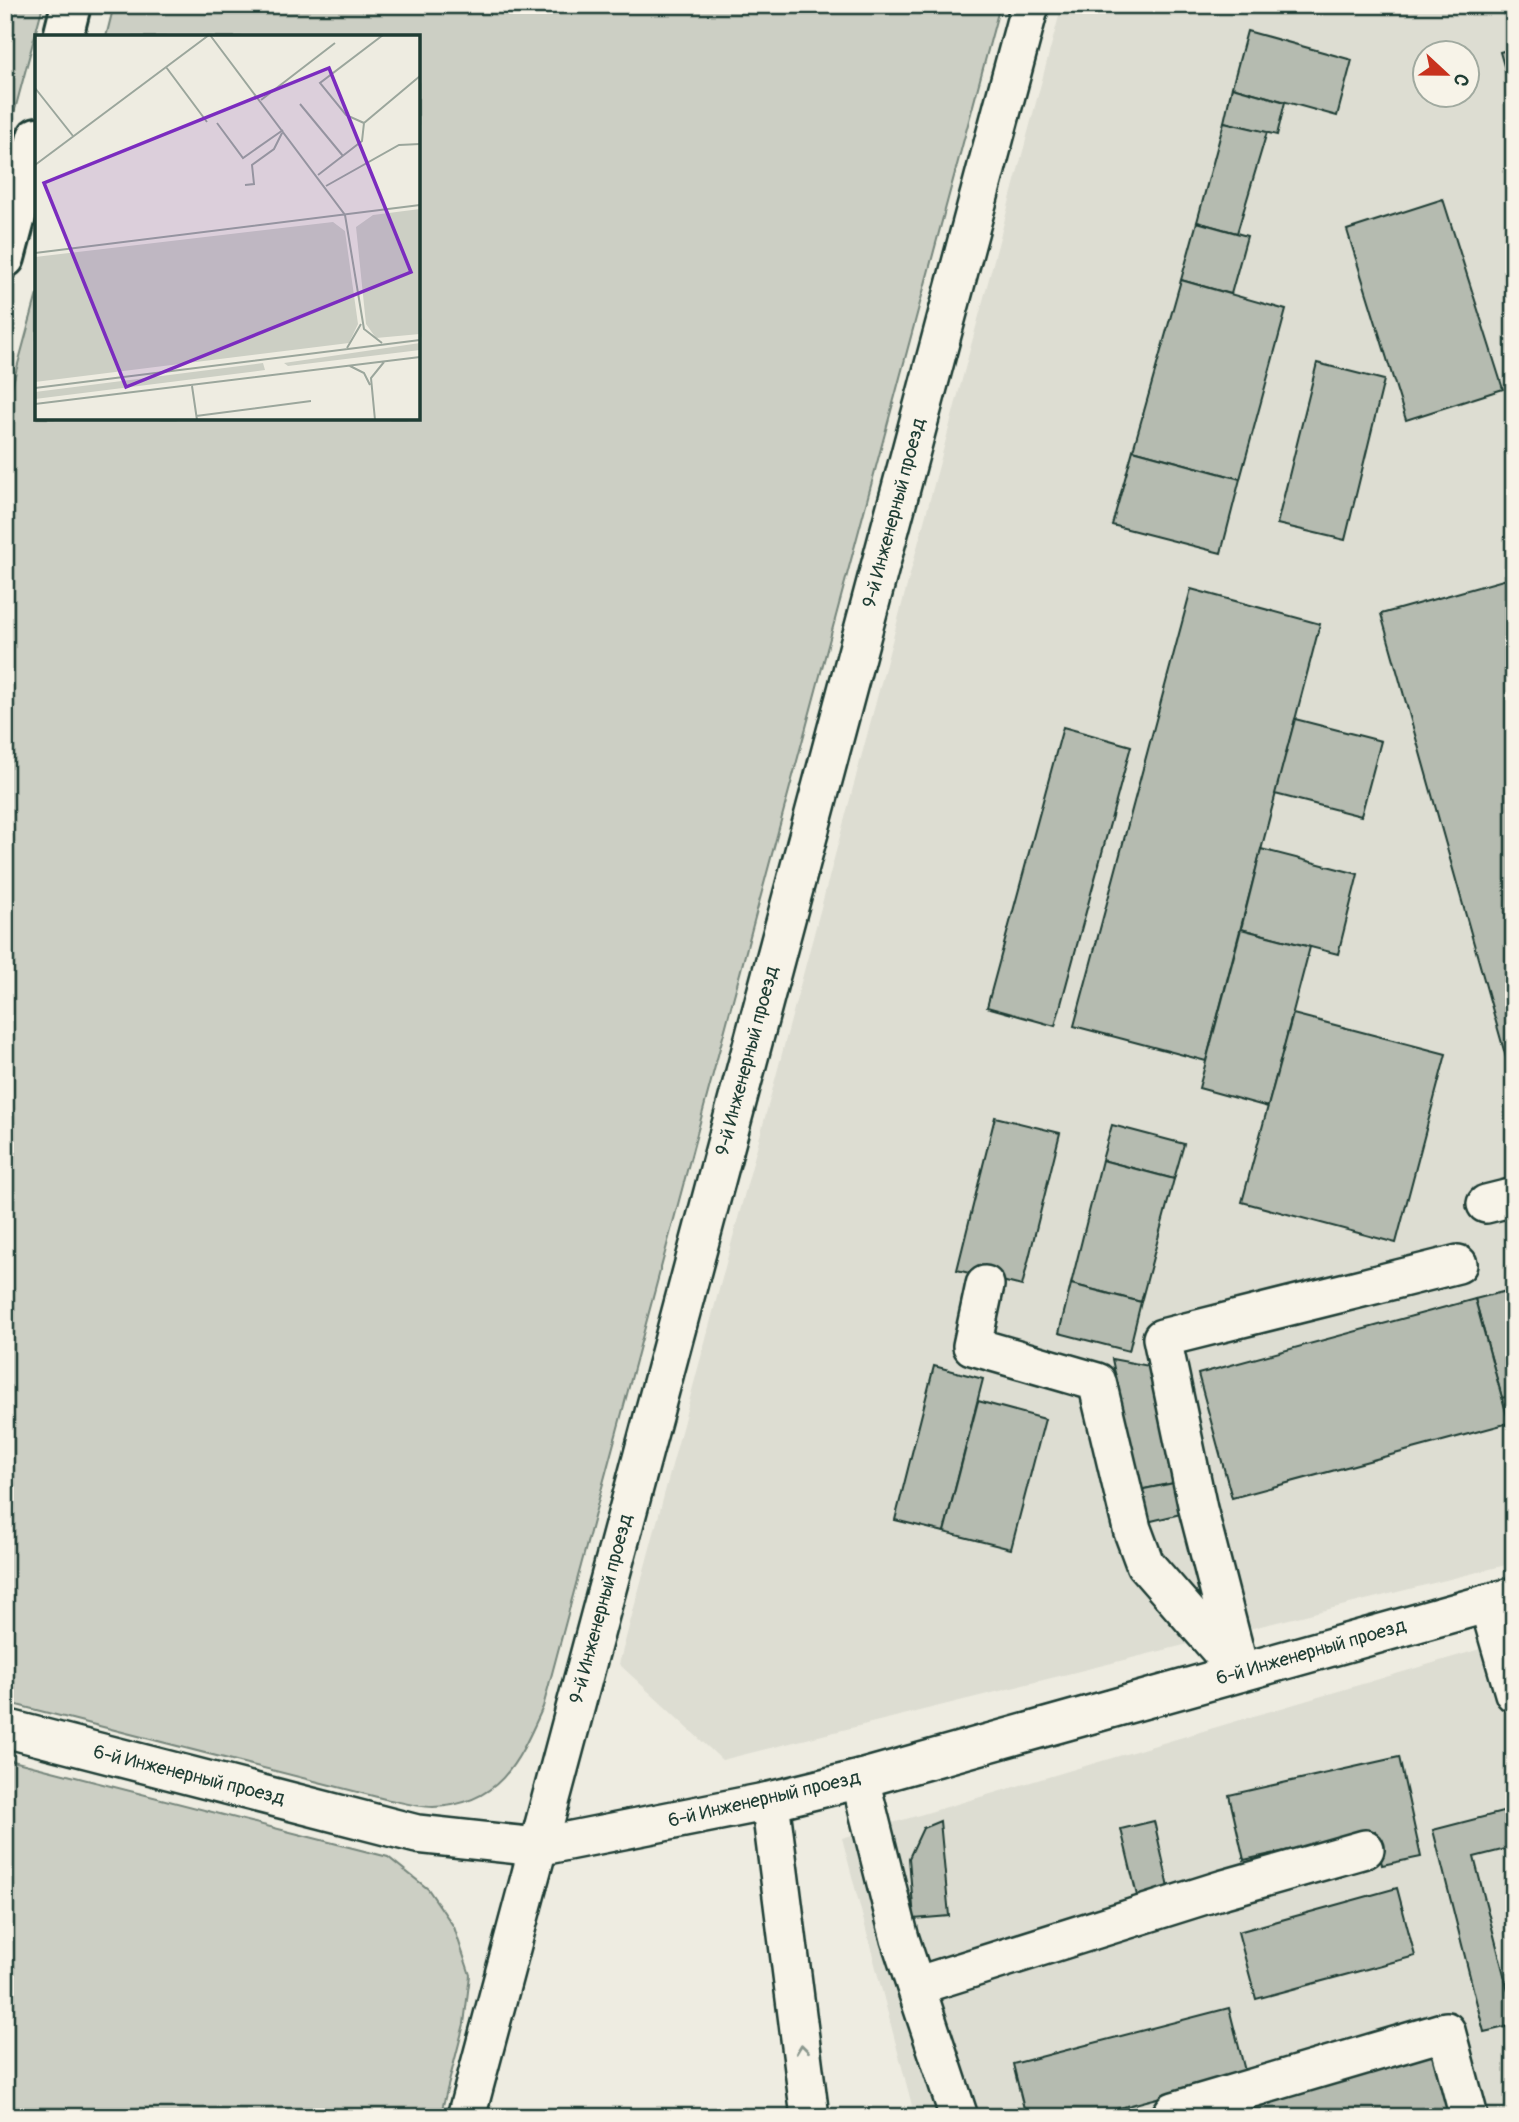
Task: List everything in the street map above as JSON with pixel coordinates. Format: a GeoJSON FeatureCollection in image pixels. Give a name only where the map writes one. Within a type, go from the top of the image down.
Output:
{"type":"FeatureCollection","features":[{"type":"Feature","properties":{"kind":"main road"},"geometry":{"type":"LineString","coordinates":[[64,35],[71,5]]}},
{"type":"Feature","properties":{"kind":"main road"},"geometry":{"type":"LineString","coordinates":[[5,258],[35,145]]}},
{"type":"Feature","properties":{"kind":"street","name":"9-й Инженерный проезд"},"geometry":{"type":"LineString","coordinates":[[466,2117],[1030,5]]}},
{"type":"Feature","properties":{"kind":"street"},"geometry":{"type":"LineString","coordinates":[[1240,1672],[1198,1509],[1162,1338],[1458,1264]]}},
{"type":"Feature","properties":{"kind":"street"},"geometry":{"type":"LineString","coordinates":[[985,1285],[972,1346],[1097,1382],[1132,1529],[1144,1564],[1240,1672]]}},
{"type":"Feature","properties":{"kind":"street","name":"6-й Инженерный проезд"},"geometry":{"type":"LineString","coordinates":[[5,1728],[417,1834],[537,1847],[769,1801],[860,1779],[1501,1600]]}},
{"type":"Feature","properties":{"kind":"street"},"geometry":{"type":"LineString","coordinates":[[1501,1600],[1514,1693]]}},
{"type":"Feature","properties":{"kind":"street"},"geometry":{"type":"LineString","coordinates":[[860,1779],[900,1938],[959,2117]]}},
{"type":"Feature","properties":{"kind":"street"},"geometry":{"type":"LineString","coordinates":[[769,1801],[810,2117]]}},
{"type":"Feature","properties":{"kind":"street"},"geometry":{"type":"LineString","coordinates":[[916,1986],[1224,1889],[1365,1849]]}},
{"type":"Feature","properties":{"kind":"street"},"geometry":{"type":"LineString","coordinates":[[1170,2117],[1174,2111],[1446,2031],[1469,2117]]}},
{"type":"Feature","properties":{"kind":"shaded area"},"geometry":{"type":"Polygon","coordinates":[[[5,5],[43,5],[5,147],[5,5]]]}},
{"type":"Feature","properties":{"kind":"shaded area"},"geometry":{"type":"Polygon","coordinates":[[[114,5],[1000,5],[543,1707],[525,1745],[505,1776],[476,1798],[456,1804],[427,1807],[385,1799],[5,1702],[5,412],[35,301],[35,420],[420,420],[420,35],[106,35],[114,5]]]}},
{"type":"Feature","properties":{"kind":"shaded area"},"geometry":{"type":"Polygon","coordinates":[[[1062,5],[1514,5],[1514,1563],[722,1760],[619,1664],[1062,5]]]}},
{"type":"Feature","properties":{"kind":"shaded area"},"geometry":{"type":"Polygon","coordinates":[[[1514,1639],[1514,2117],[915,2117],[842,1838],[1514,1639]]]}},
{"type":"Feature","properties":{"kind":"shaded area"},"geometry":{"type":"Polygon","coordinates":[[[5,1759],[388,1857],[428,1889],[454,1927],[470,1975],[464,2024],[440,2117],[5,2117],[5,1759]]]}},
{"type":"Feature","properties":{"kind":"building"},"geometry":{"type":"Polygon","coordinates":[[[1247,31],[1352,60],[1337,116],[1232,87],[1247,31]]]}},
{"type":"Feature","properties":{"kind":"building"},"geometry":{"type":"Polygon","coordinates":[[[1514,48],[1514,101],[1500,52],[1514,48]]]}},
{"type":"Feature","properties":{"kind":"building"},"geometry":{"type":"Polygon","coordinates":[[[1232,87],[1285,102],[1277,135],[1224,122],[1232,87]]]}},
{"type":"Feature","properties":{"kind":"building"},"geometry":{"type":"Polygon","coordinates":[[[1224,122],[1267,132],[1237,233],[1197,222],[1224,122]]]}},
{"type":"Feature","properties":{"kind":"building"},"geometry":{"type":"Polygon","coordinates":[[[1443,199],[1503,389],[1406,420],[1347,230],[1443,199]]]}},
{"type":"Feature","properties":{"kind":"building"},"geometry":{"type":"Polygon","coordinates":[[[1197,222],[1247,236],[1231,294],[1181,280],[1197,222]]]}},
{"type":"Feature","properties":{"kind":"building"},"geometry":{"type":"Polygon","coordinates":[[[1181,280],[1286,310],[1240,479],[1133,450],[1181,280]]]}},
{"type":"Feature","properties":{"kind":"building"},"geometry":{"type":"Polygon","coordinates":[[[1317,363],[1384,380],[1345,540],[1277,524],[1317,363]]]}},
{"type":"Feature","properties":{"kind":"building"},"geometry":{"type":"Polygon","coordinates":[[[1133,450],[1240,479],[1221,553],[1112,525],[1133,450]]]}},
{"type":"Feature","properties":{"kind":"building"},"geometry":{"type":"Polygon","coordinates":[[[1514,577],[1514,1086],[1381,614],[1514,577]]]}},
{"type":"Feature","properties":{"kind":"building"},"geometry":{"type":"Polygon","coordinates":[[[1191,589],[1320,624],[1206,1061],[1074,1026],[1191,589]]]}},
{"type":"Feature","properties":{"kind":"building"},"geometry":{"type":"Polygon","coordinates":[[[1295,719],[1381,741],[1361,816],[1275,794],[1295,719]]]}},
{"type":"Feature","properties":{"kind":"building"},"geometry":{"type":"Polygon","coordinates":[[[1063,727],[1131,746],[1055,1026],[987,1007],[1063,727]]]}},
{"type":"Feature","properties":{"kind":"building"},"geometry":{"type":"Polygon","coordinates":[[[1261,849],[1358,874],[1338,954],[1241,929],[1261,849]]]}},
{"type":"Feature","properties":{"kind":"building"},"geometry":{"type":"Polygon","coordinates":[[[1241,929],[1310,947],[1268,1107],[1199,1088],[1241,929]]]}},
{"type":"Feature","properties":{"kind":"building"},"geometry":{"type":"Polygon","coordinates":[[[1293,1014],[1446,1054],[1396,1243],[1242,1202],[1293,1014]]]}},
{"type":"Feature","properties":{"kind":"building"},"geometry":{"type":"Polygon","coordinates":[[[995,1117],[1060,1133],[1022,1286],[957,1270],[995,1117]]]}},
{"type":"Feature","properties":{"kind":"building"},"geometry":{"type":"Polygon","coordinates":[[[1112,1125],[1184,1144],[1174,1179],[1102,1160],[1112,1125]]]}},
{"type":"Feature","properties":{"kind":"building"},"geometry":{"type":"Polygon","coordinates":[[[1102,1160],[1174,1179],[1141,1302],[1071,1284],[1102,1160]]]}},
{"type":"Feature","properties":{"kind":"building"},"geometry":{"type":"Polygon","coordinates":[[[1071,1284],[1141,1302],[1129,1351],[1059,1333],[1071,1284]]]}},
{"type":"Feature","properties":{"kind":"building"},"geometry":{"type":"Polygon","coordinates":[[[1514,1289],[1514,1395],[1502,1398],[1475,1299],[1514,1289]]]}},
{"type":"Feature","properties":{"kind":"building"},"geometry":{"type":"Polygon","coordinates":[[[1475,1299],[1509,1423],[1232,1498],[1198,1374],[1475,1299]]]}},
{"type":"Feature","properties":{"kind":"building"},"geometry":{"type":"Polygon","coordinates":[[[1112,1359],[1160,1368],[1184,1481],[1139,1490],[1112,1359]]]}},
{"type":"Feature","properties":{"kind":"building"},"geometry":{"type":"Polygon","coordinates":[[[934,1366],[983,1379],[944,1532],[895,1520],[934,1366]]]}},
{"type":"Feature","properties":{"kind":"building"},"geometry":{"type":"Polygon","coordinates":[[[978,1401],[1045,1419],[1011,1549],[944,1532],[978,1401]]]}},
{"type":"Feature","properties":{"kind":"building"},"geometry":{"type":"Polygon","coordinates":[[[1184,1481],[1189,1512],[1147,1522],[1139,1490],[1184,1481]]]}},
{"type":"Feature","properties":{"kind":"building"},"geometry":{"type":"Polygon","coordinates":[[[1399,1757],[1421,1857],[1382,1865],[1375,1831],[1244,1860],[1229,1795],[1399,1757]]]}},
{"type":"Feature","properties":{"kind":"building"},"geometry":{"type":"Polygon","coordinates":[[[1514,1809],[1514,1847],[1474,1857],[1514,2014],[1514,2025],[1484,2032],[1433,1830],[1514,1809]]]}},
{"type":"Feature","properties":{"kind":"building"},"geometry":{"type":"Polygon","coordinates":[[[940,1821],[949,1916],[914,1919],[909,1858],[923,1828],[940,1821]]]}},
{"type":"Feature","properties":{"kind":"building"},"geometry":{"type":"Polygon","coordinates":[[[1154,1821],[1170,1892],[1138,1900],[1121,1829],[1154,1821]]]}},
{"type":"Feature","properties":{"kind":"building"},"geometry":{"type":"Polygon","coordinates":[[[1397,1888],[1415,1956],[1256,1999],[1238,1932],[1397,1888]]]}},
{"type":"Feature","properties":{"kind":"building"},"geometry":{"type":"Polygon","coordinates":[[[1229,2008],[1246,2075],[1085,2117],[1026,2117],[1013,2064],[1229,2008]]]}},
{"type":"Feature","properties":{"kind":"building"},"geometry":{"type":"Polygon","coordinates":[[[1436,2054],[1453,2117],[1206,2117],[1436,2054]]]}}]}
